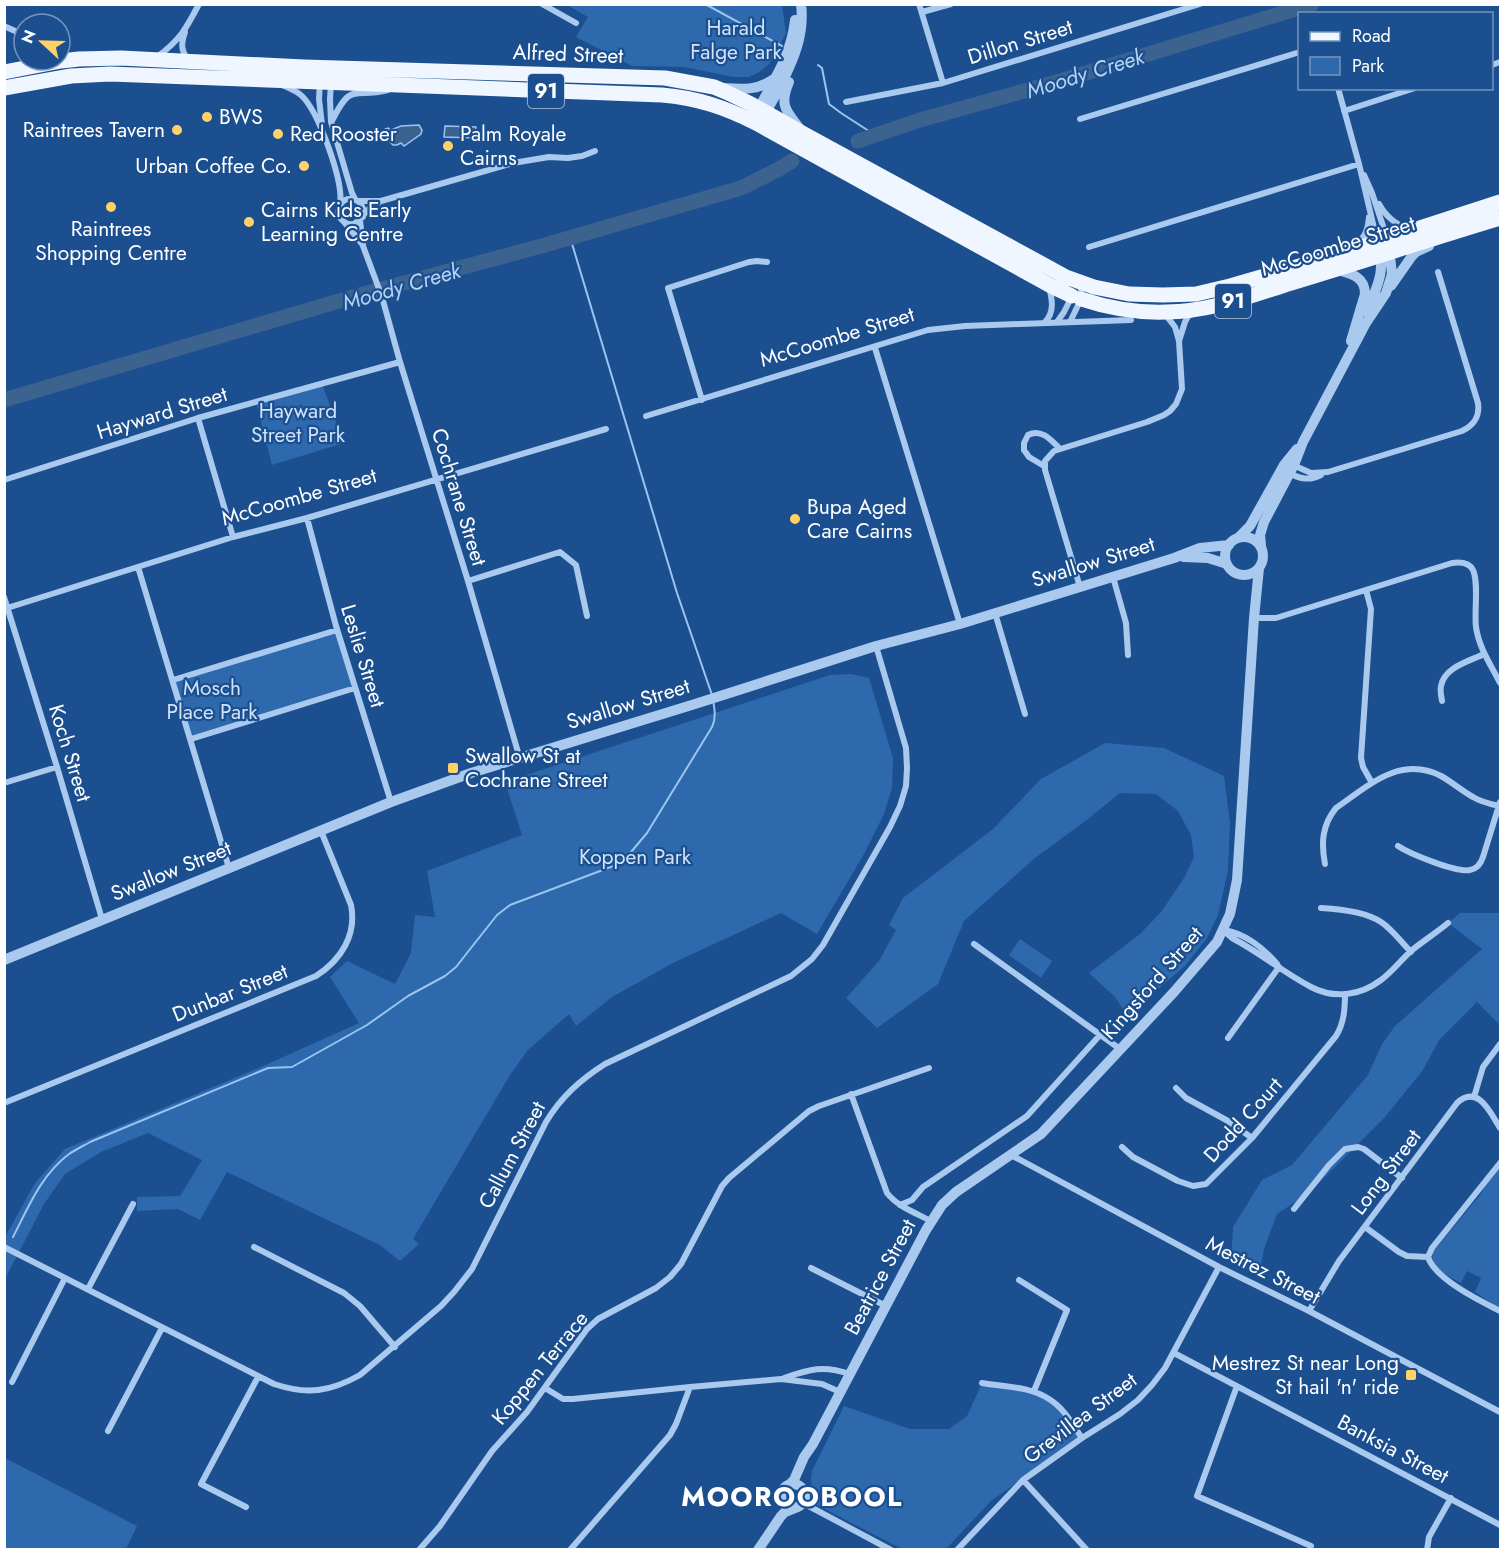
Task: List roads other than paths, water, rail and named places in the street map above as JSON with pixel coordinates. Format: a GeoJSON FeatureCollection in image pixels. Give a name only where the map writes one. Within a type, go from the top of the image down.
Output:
{"type":"FeatureCollection","features":[{"type":"Feature","properties":{"kind":"main road","name":"Alfred Street"},"geometry":{"type":"LineString","coordinates":[[72,60],[121,58],[189,62],[403,86],[662,94],[703,101],[738,114],[760,114],[804,134],[1066,277],[1078,293]]}},
{"type":"Feature","properties":{"kind":"main road","name":"Alfred Street"},"geometry":{"type":"LineString","coordinates":[[4,88],[52,78],[89,75],[270,80],[326,77],[665,78],[714,87],[726,92],[1049,285],[1078,293]]}},
{"type":"Feature","properties":{"kind":"main road","name":"McCoombe Street"},"geometry":{"type":"LineString","coordinates":[[1383,246],[1411,232],[1500,202]]}},
{"type":"Feature","properties":{"kind":"main road","name":"McCoombe Street"},"geometry":{"type":"LineString","coordinates":[[1078,293],[1114,308],[1134,311],[1164,313],[1192,310],[1242,299],[1383,246],[1500,218]]}},
{"type":"Feature","properties":{"kind":"main road","name":"McCoombe Street"},"geometry":{"type":"LineString","coordinates":[[1078,293],[1108,291],[1129,294],[1196,294],[1335,263]]}},
{"type":"Feature","properties":{"kind":"street"},"geometry":{"type":"LineString","coordinates":[[189,62],[182,50],[182,40],[199,4]]}},
{"type":"Feature","properties":{"kind":"street"},"geometry":{"type":"LineString","coordinates":[[542,4],[576,23]]}},
{"type":"Feature","properties":{"kind":"street"},"geometry":{"type":"LineString","coordinates":[[760,114],[790,46],[794,32],[796,4]]}},
{"type":"Feature","properties":{"kind":"street"},"geometry":{"type":"LineString","coordinates":[[760,114],[789,69],[795,55],[800,40],[801,4]]}},
{"type":"Feature","properties":{"kind":"street"},"geometry":{"type":"LineString","coordinates":[[920,4],[943,83]]}},
{"type":"Feature","properties":{"kind":"street"},"geometry":{"type":"LineString","coordinates":[[922,12],[951,4]]}},
{"type":"Feature","properties":{"kind":"street","name":"Dillon Street"},"geometry":{"type":"LineString","coordinates":[[846,102],[943,83],[1200,4]]}},
{"type":"Feature","properties":{"kind":"street"},"geometry":{"type":"LineString","coordinates":[[802,19],[805,31],[803,50],[783,98],[785,109],[804,134]]}},
{"type":"Feature","properties":{"kind":"street"},"geometry":{"type":"LineString","coordinates":[[152,60],[173,45],[186,29]]}},
{"type":"Feature","properties":{"kind":"street"},"geometry":{"type":"LineString","coordinates":[[1080,119],[1298,52]]}},
{"type":"Feature","properties":{"kind":"street"},"geometry":{"type":"LineString","coordinates":[[72,56],[79,59]]}},
{"type":"Feature","properties":{"kind":"street"},"geometry":{"type":"LineString","coordinates":[[326,77],[331,122],[351,193],[363,208],[362,218]]}},
{"type":"Feature","properties":{"kind":"street"},"geometry":{"type":"LineString","coordinates":[[326,77],[319,108],[324,136],[341,193],[339,217],[345,223],[353,224],[381,201]]}},
{"type":"Feature","properties":{"kind":"street"},"geometry":{"type":"LineString","coordinates":[[714,87],[746,89],[765,85],[775,79]]}},
{"type":"Feature","properties":{"kind":"street"},"geometry":{"type":"LineString","coordinates":[[270,80],[301,95],[310,106],[324,136]]}},
{"type":"Feature","properties":{"kind":"street"},"geometry":{"type":"LineString","coordinates":[[331,122],[349,94],[377,93],[403,86]]}},
{"type":"Feature","properties":{"kind":"street"},"geometry":{"type":"LineString","coordinates":[[1339,90],[1369,210],[1392,274],[1386,293]]}},
{"type":"Feature","properties":{"kind":"street"},"geometry":{"type":"LineString","coordinates":[[1344,111],[1409,90]]}},
{"type":"Feature","properties":{"kind":"street"},"geometry":{"type":"LineString","coordinates":[[340,205],[346,199],[381,201],[513,163],[549,157],[575,157],[595,151]]}},
{"type":"Feature","properties":{"kind":"street"},"geometry":{"type":"LineString","coordinates":[[1359,164],[1372,193],[1387,217],[1411,232]]}},
{"type":"Feature","properties":{"kind":"street"},"geometry":{"type":"LineString","coordinates":[[1089,247],[1359,164]]}},
{"type":"Feature","properties":{"kind":"street"},"geometry":{"type":"LineString","coordinates":[[1366,323],[1370,304],[1381,278],[1383,246],[1372,193]]}},
{"type":"Feature","properties":{"kind":"street"},"geometry":{"type":"LineString","coordinates":[[1344,364],[1365,288],[1358,277],[1335,263],[1364,237],[1368,227],[1369,210]]}},
{"type":"Feature","properties":{"kind":"street","name":"Cochrane Street"},"geometry":{"type":"LineString","coordinates":[[362,218],[363,246]]}},
{"type":"Feature","properties":{"kind":"street","name":"Cochrane Street"},"geometry":{"type":"LineString","coordinates":[[345,223],[363,246],[382,297],[520,759]]}},
{"type":"Feature","properties":{"kind":"street"},"geometry":{"type":"LineString","coordinates":[[1289,468],[1250,526],[1229,545],[1225,558],[1230,570],[1249,575],[1259,568],[1264,557],[1260,535],[1289,468],[1366,323],[1408,262],[1416,252],[1479,224]]}},
{"type":"Feature","properties":{"kind":"street"},"geometry":{"type":"LineString","coordinates":[[702,400],[668,288],[749,262],[767,262]]}},
{"type":"Feature","properties":{"kind":"street"},"geometry":{"type":"LineString","coordinates":[[1289,468],[1311,473],[1328,472],[1462,431],[1476,420],[1479,412],[1478,403],[1438,272]]}},
{"type":"Feature","properties":{"kind":"street"},"geometry":{"type":"LineString","coordinates":[[1045,322],[1052,308],[1049,285]]}},
{"type":"Feature","properties":{"kind":"street"},"geometry":{"type":"LineString","coordinates":[[1070,322],[1078,293]]}},
{"type":"Feature","properties":{"kind":"street"},"geometry":{"type":"LineString","coordinates":[[1056,322],[1078,293]]}},
{"type":"Feature","properties":{"kind":"street"},"geometry":{"type":"LineString","coordinates":[[1179,341],[1185,322],[1192,310]]}},
{"type":"Feature","properties":{"kind":"street"},"geometry":{"type":"LineString","coordinates":[[1080,587],[1044,466],[1045,461],[1054,451],[1147,422],[1164,415],[1176,404],[1182,389],[1179,341],[1175,327],[1164,313]]}},
{"type":"Feature","properties":{"kind":"street","name":"McCoombe Street"},"geometry":{"type":"LineString","coordinates":[[646,416],[928,330],[1045,322],[1131,320]]}},
{"type":"Feature","properties":{"kind":"street"},"geometry":{"type":"LineString","coordinates":[[875,348],[960,624]]}},
{"type":"Feature","properties":{"kind":"street","name":"Hayward Street"},"geometry":{"type":"LineString","coordinates":[[4,480],[198,418],[400,362]]}},
{"type":"Feature","properties":{"kind":"street"},"geometry":{"type":"LineString","coordinates":[[198,418],[233,537]]}},
{"type":"Feature","properties":{"kind":"street","name":"McCoombe Street"},"geometry":{"type":"LineString","coordinates":[[6,609],[233,537],[307,518],[606,429]]}},
{"type":"Feature","properties":{"kind":"street"},"geometry":{"type":"LineString","coordinates":[[1044,466],[1029,457],[1024,450],[1024,443],[1028,435],[1037,432],[1060,449]]}},
{"type":"Feature","properties":{"kind":"street","name":"Leslie Street"},"geometry":{"type":"LineString","coordinates":[[307,518],[337,630],[391,802]]}},
{"type":"Feature","properties":{"kind":"street"},"geometry":{"type":"LineString","coordinates":[[1239,537],[1251,538],[1261,546]]}},
{"type":"Feature","properties":{"kind":"street","name":"Swallow Street"},"geometry":{"type":"LineString","coordinates":[[4,960],[391,802],[471,773],[876,646],[960,624],[1200,548],[1229,545]]}},
{"type":"Feature","properties":{"kind":"street"},"geometry":{"type":"LineString","coordinates":[[468,581],[560,552],[576,565],[587,616]]}},
{"type":"Feature","properties":{"kind":"street","name":"Swallow Street"},"geometry":{"type":"LineString","coordinates":[[1174,558],[1190,556],[1208,558],[1227,564]]}},
{"type":"Feature","properties":{"kind":"street"},"geometry":{"type":"LineString","coordinates":[[1254,618],[1276,618],[1452,563],[1464,563],[1470,565],[1475,578],[1477,634],[1484,654],[1500,683]]}},
{"type":"Feature","properties":{"kind":"street"},"geometry":{"type":"LineString","coordinates":[[138,567],[229,868]]}},
{"type":"Feature","properties":{"kind":"street","name":"Kingsford Street"},"geometry":{"type":"LineString","coordinates":[[1011,1155],[1041,1134],[1207,955],[1217,942],[1230,914],[1237,880],[1259,568]]}},
{"type":"Feature","properties":{"kind":"street","name":"Kingsford Street"},"geometry":{"type":"LineString","coordinates":[[1236,573],[1251,590],[1254,618]]}},
{"type":"Feature","properties":{"kind":"street"},"geometry":{"type":"LineString","coordinates":[[1113,576],[1126,623],[1128,655]]}},
{"type":"Feature","properties":{"kind":"street"},"geometry":{"type":"LineString","coordinates":[[1366,590],[1371,609],[1361,758],[1372,783]]}},
{"type":"Feature","properties":{"kind":"street","name":"Koch Street"},"geometry":{"type":"LineString","coordinates":[[4,597],[102,920]]}},
{"type":"Feature","properties":{"kind":"street"},"geometry":{"type":"LineString","coordinates":[[995,613],[1025,714]]}},
{"type":"Feature","properties":{"kind":"street"},"geometry":{"type":"LineString","coordinates":[[173,680],[337,630]]}},
{"type":"Feature","properties":{"kind":"street","name":"Callum Street"},"geometry":{"type":"LineString","coordinates":[[4,1247],[281,1387],[302,1391],[331,1389],[360,1376],[441,1306],[464,1280],[546,1122],[566,1095],[604,1064],[791,976],[812,959],[823,945],[890,826],[900,806],[906,786],[906,748],[876,646]]}},
{"type":"Feature","properties":{"kind":"street"},"geometry":{"type":"LineString","coordinates":[[1442,701],[1440,686],[1449,672],[1484,654]]}},
{"type":"Feature","properties":{"kind":"street"},"geometry":{"type":"LineString","coordinates":[[191,739],[356,688]]}},
{"type":"Feature","properties":{"kind":"street"},"geometry":{"type":"LineString","coordinates":[[4,783],[57,767]]}},
{"type":"Feature","properties":{"kind":"street"},"geometry":{"type":"LineString","coordinates":[[1325,864],[1322,850],[1324,829],[1330,815],[1336,808],[1386,774],[1411,769],[1422,770],[1441,776],[1478,800],[1500,804],[1483,857],[1476,868],[1458,869],[1417,856],[1398,846]]}},
{"type":"Feature","properties":{"kind":"street","name":"Dunbar Street"},"geometry":{"type":"LineString","coordinates":[[4,1103],[327,969],[344,950],[350,937],[353,915],[321,831]]}},
{"type":"Feature","properties":{"kind":"street"},"geometry":{"type":"LineString","coordinates":[[1321,908],[1371,917],[1388,927],[1411,952]]}},
{"type":"Feature","properties":{"kind":"street"},"geometry":{"type":"LineString","coordinates":[[1223,930],[1236,932],[1246,938],[1269,954],[1279,967],[1317,990],[1331,994],[1345,994],[1360,992],[1382,980],[1411,952],[1448,923]]}},
{"type":"Feature","properties":{"kind":"street"},"geometry":{"type":"LineString","coordinates":[[974,944],[1120,1049]]}},
{"type":"Feature","properties":{"kind":"street"},"geometry":{"type":"LineString","coordinates":[[1228,1038],[1279,967]]}},
{"type":"Feature","properties":{"kind":"street","name":"Dodd Court"},"geometry":{"type":"LineString","coordinates":[[1122,1146],[1133,1157],[1178,1181],[1193,1186],[1206,1184],[1252,1138],[1336,1036],[1345,1012],[1345,994]]}},
{"type":"Feature","properties":{"kind":"street","name":"Kingsford Street"},"geometry":{"type":"LineString","coordinates":[[900,1205],[912,1200],[923,1187],[1027,1116],[1100,1035]]}},
{"type":"Feature","properties":{"kind":"street"},"geometry":{"type":"LineString","coordinates":[[1500,1044],[1483,1067],[1474,1097],[1486,1105],[1500,1128]]}},
{"type":"Feature","properties":{"kind":"street","name":"Koppen Terrace"},"geometry":{"type":"LineString","coordinates":[[419,1550],[440,1526],[492,1451],[527,1412],[587,1329],[598,1319],[656,1288],[681,1264],[722,1186],[737,1170],[809,1111],[850,1094],[929,1068]]}},
{"type":"Feature","properties":{"kind":"street"},"geometry":{"type":"LineString","coordinates":[[1176,1088],[1186,1098],[1234,1124],[1252,1138]]}},
{"type":"Feature","properties":{"kind":"street"},"geometry":{"type":"LineString","coordinates":[[850,1094],[887,1193],[892,1200],[931,1221]]}},
{"type":"Feature","properties":{"kind":"street","name":"Long Street"},"geometry":{"type":"LineString","coordinates":[[1309,1311],[1332,1271],[1457,1103],[1462,1099],[1474,1097]]}},
{"type":"Feature","properties":{"kind":"street"},"geometry":{"type":"LineString","coordinates":[[1294,1209],[1329,1165],[1345,1149],[1358,1147],[1364,1149],[1402,1178]]}},
{"type":"Feature","properties":{"kind":"street","name":"Beatrice Street"},"geometry":{"type":"LineString","coordinates":[[789,1485],[794,1480],[804,1457],[931,1221],[942,1205],[956,1192],[1011,1155]]}},
{"type":"Feature","properties":{"kind":"street","name":"Mestrez Street"},"geometry":{"type":"LineString","coordinates":[[1011,1155],[1219,1267],[1309,1311],[1500,1412]]}},
{"type":"Feature","properties":{"kind":"street"},"geometry":{"type":"LineString","coordinates":[[1500,1163],[1432,1248],[1428,1257],[1438,1273],[1500,1311]]}},
{"type":"Feature","properties":{"kind":"street"},"geometry":{"type":"LineString","coordinates":[[88,1289],[133,1204]]}},
{"type":"Feature","properties":{"kind":"street"},"geometry":{"type":"LineString","coordinates":[[1365,1227],[1407,1256],[1428,1257]]}},
{"type":"Feature","properties":{"kind":"street"},"geometry":{"type":"LineString","coordinates":[[254,1247],[344,1293],[360,1306],[395,1347]]}},
{"type":"Feature","properties":{"kind":"street","name":"Grevillea Street"},"geometry":{"type":"LineString","coordinates":[[957,1550],[1023,1480],[1120,1414],[1152,1386],[1174,1353],[1219,1267]]}},
{"type":"Feature","properties":{"kind":"street"},"geometry":{"type":"LineString","coordinates":[[811,1268],[886,1306]]}},
{"type":"Feature","properties":{"kind":"street"},"geometry":{"type":"LineString","coordinates":[[12,1382],[65,1278]]}},
{"type":"Feature","properties":{"kind":"street"},"geometry":{"type":"LineString","coordinates":[[1018,1280],[1067,1310],[1034,1392]]}},
{"type":"Feature","properties":{"kind":"street"},"geometry":{"type":"LineString","coordinates":[[108,1431],[162,1328]]}},
{"type":"Feature","properties":{"kind":"street","name":"Banksia Street"},"geometry":{"type":"LineString","coordinates":[[1174,1353],[1500,1525]]}},
{"type":"Feature","properties":{"kind":"street"},"geometry":{"type":"LineString","coordinates":[[781,1379],[801,1372],[827,1368],[850,1374]]}},
{"type":"Feature","properties":{"kind":"street"},"geometry":{"type":"LineString","coordinates":[[246,1507],[201,1484],[258,1377]]}},
{"type":"Feature","properties":{"kind":"street"},"geometry":{"type":"LineString","coordinates":[[545,1388],[562,1399],[573,1399],[781,1379],[822,1384],[840,1392]]}},
{"type":"Feature","properties":{"kind":"street"},"geometry":{"type":"LineString","coordinates":[[982,1383],[1019,1388],[1050,1399],[1059,1407],[1082,1438]]}},
{"type":"Feature","properties":{"kind":"street"},"geometry":{"type":"LineString","coordinates":[[1237,1386],[1197,1496],[1311,1546]]}},
{"type":"Feature","properties":{"kind":"street"},"geometry":{"type":"LineString","coordinates":[[570,1550],[663,1445],[676,1424],[690,1387]]}},
{"type":"Feature","properties":{"kind":"street","name":"Beatrice Street"},"geometry":{"type":"LineString","coordinates":[[800,1501],[813,1444]]}},
{"type":"Feature","properties":{"kind":"street"},"geometry":{"type":"LineString","coordinates":[[1023,1480],[1087,1550]]}},
{"type":"Feature","properties":{"kind":"street"},"geometry":{"type":"LineString","coordinates":[[789,1485],[800,1486],[800,1501],[787,1507],[782,1500],[783,1489],[789,1485]]}},
{"type":"Feature","properties":{"kind":"street"},"geometry":{"type":"LineString","coordinates":[[1426,1550],[1429,1537],[1451,1498]]}},
{"type":"Feature","properties":{"kind":"street"},"geometry":{"type":"LineString","coordinates":[[759,1549],[765,1528],[782,1500]]}},
{"type":"Feature","properties":{"kind":"street"},"geometry":{"type":"LineString","coordinates":[[800,1501],[877,1546],[891,1550]]}},
{"type":"Feature","properties":{"kind":"street"},"geometry":{"type":"LineString","coordinates":[[759,1549],[781,1516],[800,1501]]}},
{"type":"Feature","properties":{"kind":"waterway"},"geometry":{"type":"LineString","coordinates":[[705,4],[782,46]]}},
{"type":"Feature","properties":{"kind":"waterway","name":"Moody Creek"},"geometry":{"type":"LineString","coordinates":[[858,141],[920,120],[1060,81],[1312,4]]}},
{"type":"Feature","properties":{"kind":"waterway"},"geometry":{"type":"LineString","coordinates":[[818,65],[822,68],[829,104],[875,135]]}},
{"type":"Feature","properties":{"kind":"waterway","name":"Moody Creek"},"geometry":{"type":"LineString","coordinates":[[4,400],[356,296],[545,245],[741,188],[792,161]]}},
{"type":"Feature","properties":{"kind":"waterway"},"geometry":{"type":"LineString","coordinates":[[570,237],[677,593],[712,695]]}},
{"type":"Feature","properties":{"kind":"waterway"},"geometry":{"type":"LineString","coordinates":[[13,1237],[43,1182],[59,1162],[71,1152],[268,1068],[292,1067],[367,1025],[408,996],[445,976],[456,967],[497,915],[510,905],[616,865],[647,833],[712,727],[715,714],[713,700]]}},
{"type":"Feature","properties":{"kind":"place","name":"BWS"},"geometry":{"type":"Point","coordinates":[207,117]}},
{"type":"Feature","properties":{"kind":"place","name":"Raintrees Tavern"},"geometry":{"type":"Point","coordinates":[177,130]}},
{"type":"Feature","properties":{"kind":"place","name":"Red Rooster"},"geometry":{"type":"Point","coordinates":[278,134]}},
{"type":"Feature","properties":{"kind":"place","name":"Palm Royale Cairns"},"geometry":{"type":"Point","coordinates":[448,146]}},
{"type":"Feature","properties":{"kind":"place","name":"Urban Coffee Co."},"geometry":{"type":"Point","coordinates":[304,166]}},
{"type":"Feature","properties":{"kind":"place","name":"Raintrees Shopping Centre"},"geometry":{"type":"Point","coordinates":[111,207]}},
{"type":"Feature","properties":{"kind":"place","name":"Cairns Kids Early Learning Centre"},"geometry":{"type":"Point","coordinates":[249,222]}},
{"type":"Feature","properties":{"kind":"place","name":"Bupa Aged Care Cairns"},"geometry":{"type":"Point","coordinates":[795,519]}},
{"type":"Feature","properties":{"kind":"place","name":"Swallow St at Cochrane Street"},"geometry":{"type":"Point","coordinates":[453,768]}},
{"type":"Feature","properties":{"kind":"place","name":"Mestrez St near Long St hail 'n' ride"},"geometry":{"type":"Point","coordinates":[1411,1375]}},
{"type":"Feature","properties":{"kind":"district","name":"MOOROOBOOL"},"geometry":{"type":"Point","coordinates":[792,1496]}},
{"type":"Feature","properties":{"kind":"park label","name":"Harald Falge Park"},"geometry":{"type":"Point","coordinates":[736,40]}},
{"type":"Feature","properties":{"kind":"park label","name":"Hayward Street Park"},"geometry":{"type":"Point","coordinates":[298,423]}},
{"type":"Feature","properties":{"kind":"park label","name":"Mosch Place Park"},"geometry":{"type":"Point","coordinates":[212,700]}},
{"type":"Feature","properties":{"kind":"park label","name":"Koppen Park"},"geometry":{"type":"Point","coordinates":[635,857]}}]}
